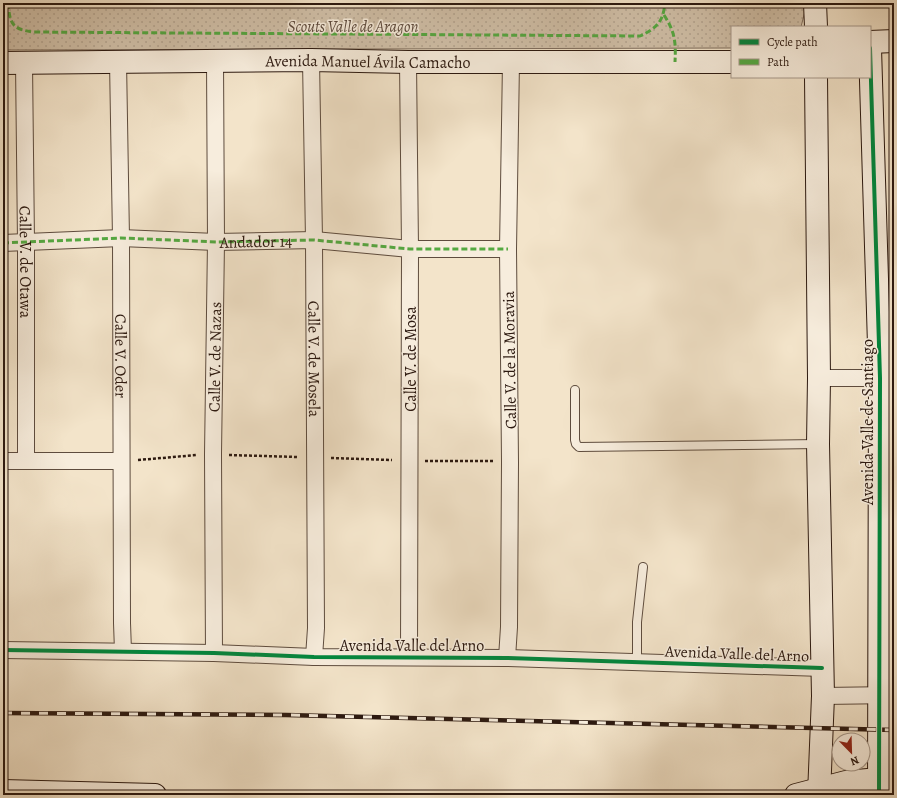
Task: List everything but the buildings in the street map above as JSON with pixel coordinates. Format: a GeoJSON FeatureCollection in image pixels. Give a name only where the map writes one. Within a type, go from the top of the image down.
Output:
{"type":"FeatureCollection","features":[{"type":"Feature","properties":{"kind":"street"},"geometry":{"type":"LineString","coordinates":[[815,3],[816,26]]}},
{"type":"Feature","properties":{"kind":"street"},"geometry":{"type":"LineString","coordinates":[[871,42],[894,41]]}},
{"type":"Feature","properties":{"kind":"street","name":"Avenida Manuel Ávila Camacho"},"geometry":{"type":"LineString","coordinates":[[3,63],[311,60],[408,62],[731,62]]}},
{"type":"Feature","properties":{"kind":"street","name":"Calle V. de Mosela"},"geometry":{"type":"LineString","coordinates":[[311,60],[314,240],[316,628],[314,657]]}},
{"type":"Feature","properties":{"kind":"street","name":"Calle V. Oder"},"geometry":{"type":"LineString","coordinates":[[118,61],[121,238],[123,651]]}},
{"type":"Feature","properties":{"kind":"street","name":"Calle V. de Nazas"},"geometry":{"type":"LineString","coordinates":[[214,653],[213,454],[216,242],[215,61]]}},
{"type":"Feature","properties":{"kind":"street","name":"Calle V. de Mosa"},"geometry":{"type":"LineString","coordinates":[[408,62],[410,249],[409,656]]}},
{"type":"Feature","properties":{"kind":"street","name":"Calle V. de la Moravia"},"geometry":{"type":"LineString","coordinates":[[507,658],[509,627],[510,462],[508,249],[511,62]]}},
{"type":"Feature","properties":{"kind":"street","name":"Calle V. de Otawa"},"geometry":{"type":"LineString","coordinates":[[24,63],[26,461]]}},
{"type":"Feature","properties":{"kind":"street","name":"Avenida Valle de Santiago"},"geometry":{"type":"LineString","coordinates":[[871,67],[887,378],[886,695],[884,784]]}},
{"type":"Feature","properties":{"kind":"street"},"geometry":{"type":"LineString","coordinates":[[816,78],[819,378],[818,444],[823,696],[819,792]]}},
{"type":"Feature","properties":{"kind":"street","name":"Andador 14"},"geometry":{"type":"LineString","coordinates":[[3,243],[121,238],[216,242],[314,240],[410,249],[508,249]]}},
{"type":"Feature","properties":{"kind":"street"},"geometry":{"type":"LineString","coordinates":[[819,378],[887,378]]}},
{"type":"Feature","properties":{"kind":"street"},"geometry":{"type":"LineString","coordinates":[[3,461],[121,461]]}},
{"type":"Feature","properties":{"kind":"street","name":"Avenida Valle del Arno"},"geometry":{"type":"LineString","coordinates":[[3,650],[214,653],[314,657],[409,656],[507,658],[822,668]]}},
{"type":"Feature","properties":{"kind":"street"},"geometry":{"type":"LineString","coordinates":[[823,696],[886,695]]}},
{"type":"Feature","properties":{"kind":"street"},"geometry":{"type":"LineString","coordinates":[[796,795],[819,792],[846,782],[884,784]]}},
{"type":"Feature","properties":{"kind":"street"},"geometry":{"type":"LineString","coordinates":[[3,791],[155,795]]}},
{"type":"Feature","properties":{"kind":"lane"},"geometry":{"type":"LineString","coordinates":[[575,390],[575,440],[579,447],[818,444]]}},
{"type":"Feature","properties":{"kind":"lane"},"geometry":{"type":"LineString","coordinates":[[637,662],[637,622],[643,566]]}},
{"type":"Feature","properties":{"kind":"green space","name":"Scouts Valle de Aragon"},"geometry":{"type":"Polygon","coordinates":[[[3,3],[807,3],[801,26],[731,26],[731,48],[3,50],[3,3]]]}},
{"type":"Feature","properties":{"kind":"railway"},"geometry":{"type":"LineString","coordinates":[[3,713],[286,715],[894,730]]}},
{"type":"Feature","properties":{"kind":"marked path"},"geometry":{"type":"LineString","coordinates":[[8,3],[13,24],[20,29],[33,32],[640,36],[658,24],[663,15],[665,3]]}},
{"type":"Feature","properties":{"kind":"marked path"},"geometry":{"type":"LineString","coordinates":[[664,15],[673,32],[675,62]]}},
{"type":"Feature","properties":{"kind":"marked path"},"geometry":{"type":"LineString","coordinates":[[3,243],[121,238],[216,242],[314,240],[410,249],[508,249]]}},
{"type":"Feature","properties":{"kind":"cycle path"},"geometry":{"type":"LineString","coordinates":[[871,78],[880,378],[879,795]]}},
{"type":"Feature","properties":{"kind":"cycle path"},"geometry":{"type":"LineString","coordinates":[[3,650],[214,653],[314,657],[507,658],[822,668]]}}]}
